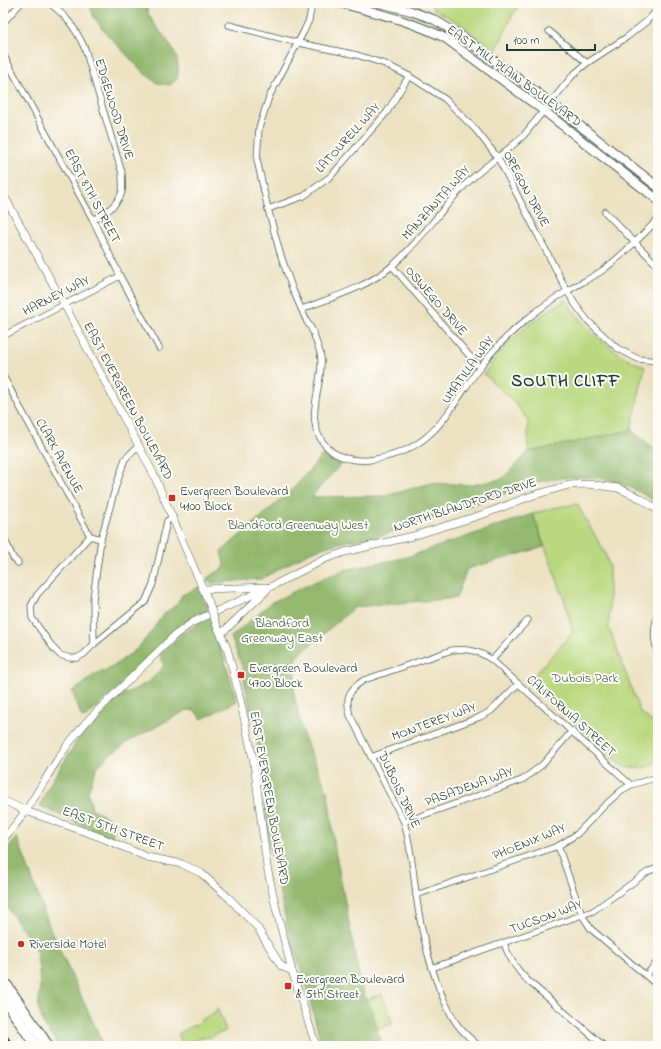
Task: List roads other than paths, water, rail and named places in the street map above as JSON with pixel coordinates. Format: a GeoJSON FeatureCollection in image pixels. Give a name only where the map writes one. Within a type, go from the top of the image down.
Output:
{"type":"FeatureCollection","features":[{"type":"Feature","properties":{"kind":"highway"},"geometry":{"type":"LineString","coordinates":[[3,980],[48,1046]]}},
{"type":"Feature","properties":{"kind":"highway"},"geometry":{"type":"LineString","coordinates":[[3,997],[36,1046]]}},
{"type":"Feature","properties":{"kind":"main road","name":"EAST MILL PLAIN BOULEVARD"},"geometry":{"type":"LineString","coordinates":[[340,3],[408,22],[445,38],[544,111],[658,200]]}},
{"type":"Feature","properties":{"kind":"main road","name":"EAST MILL PLAIN BOULEVARD"},"geometry":{"type":"LineString","coordinates":[[379,3],[411,11],[446,26],[460,35],[551,103],[658,187]]}},
{"type":"Feature","properties":{"kind":"street"},"geometry":{"type":"LineString","coordinates":[[3,23],[21,3]]}},
{"type":"Feature","properties":{"kind":"street","name":"EDGEWOOD DRIVE"},"geometry":{"type":"LineString","coordinates":[[49,3],[68,20],[78,34],[85,49],[122,173],[122,191],[116,203],[106,213],[93,220]]}},
{"type":"Feature","properties":{"kind":"street"},"geometry":{"type":"LineString","coordinates":[[302,310],[292,288],[280,253],[257,160],[259,128],[269,97],[299,43],[309,20],[312,3]]}},
{"type":"Feature","properties":{"kind":"street"},"geometry":{"type":"LineString","coordinates":[[654,3],[658,8]]}},
{"type":"Feature","properties":{"kind":"street","name":"MANZANITA WAY"},"geometry":{"type":"LineString","coordinates":[[302,310],[363,286],[392,266],[404,255],[466,185],[524,135],[574,75],[587,63],[627,37],[647,21],[658,8]]}},
{"type":"Feature","properties":{"kind":"street","name":"OREGON DRIVE"},"geometry":{"type":"LineString","coordinates":[[229,25],[385,64],[409,76],[445,99],[476,130],[498,158],[567,291],[587,320],[617,348],[638,359],[658,360]]}},
{"type":"Feature","properties":{"kind":"street"},"geometry":{"type":"LineString","coordinates":[[549,31],[587,63]]}},
{"type":"Feature","properties":{"kind":"street","name":"EAST 8TH STREET"},"geometry":{"type":"LineString","coordinates":[[3,54],[93,220],[120,276],[160,348]]}},
{"type":"Feature","properties":{"kind":"street","name":"LATOURELL WAY"},"geometry":{"type":"LineString","coordinates":[[268,209],[304,196],[331,176],[387,112],[409,76]]}},
{"type":"Feature","properties":{"kind":"street","name":"EAST EVERGREEN BOULEVARD"},"geometry":{"type":"LineString","coordinates":[[3,194],[64,304],[154,475],[227,648],[252,756],[267,867],[276,908],[292,970],[316,1046]]}},
{"type":"Feature","properties":{"kind":"street"},"geometry":{"type":"LineString","coordinates":[[605,212],[658,266]]}},
{"type":"Feature","properties":{"kind":"street","name":"UMATILLA WAY"},"geometry":{"type":"LineString","coordinates":[[302,310],[311,327],[322,357],[314,419],[318,434],[327,448],[341,458],[360,461],[400,453],[421,442],[438,427],[448,416],[480,368],[501,342],[518,326],[535,312],[601,271],[635,243],[658,219]]}},
{"type":"Feature","properties":{"kind":"street","name":"OSWEGO DRIVE"},"geometry":{"type":"LineString","coordinates":[[392,266],[480,368]]}},
{"type":"Feature","properties":{"kind":"street","name":"HARNEY WAY"},"geometry":{"type":"LineString","coordinates":[[3,336],[120,276]]}},
{"type":"Feature","properties":{"kind":"street","name":"CLARK AVENUE"},"geometry":{"type":"LineString","coordinates":[[3,376],[90,536]]}},
{"type":"Feature","properties":{"kind":"street"},"geometry":{"type":"LineString","coordinates":[[94,644],[93,599],[101,539],[114,489],[125,459],[139,446]]}},
{"type":"Feature","properties":{"kind":"street","name":"NORTH BLANDFORD DRIVE"},"geometry":{"type":"LineString","coordinates":[[3,839],[26,811],[77,733],[175,635],[193,622],[270,587],[325,559],[344,552],[413,536],[484,514],[530,496],[569,485],[587,484],[618,488],[640,498],[658,510]]}},
{"type":"Feature","properties":{"kind":"street"},"geometry":{"type":"LineString","coordinates":[[101,539],[90,536],[37,595],[31,606],[32,618],[60,655],[70,658],[77,658],[84,654],[145,602],[153,584],[167,521],[173,517]]}},
{"type":"Feature","properties":{"kind":"street"},"geometry":{"type":"LineString","coordinates":[[3,535],[13,558],[18,563]]}},
{"type":"Feature","properties":{"kind":"street"},"geometry":{"type":"LineString","coordinates":[[203,589],[270,587]]}},
{"type":"Feature","properties":{"kind":"street"},"geometry":{"type":"LineString","coordinates":[[221,634],[270,587]]}},
{"type":"Feature","properties":{"kind":"street"},"geometry":{"type":"LineString","coordinates":[[658,613],[654,624],[654,633],[655,647],[658,653]]}},
{"type":"Feature","properties":{"kind":"street"},"geometry":{"type":"LineString","coordinates":[[492,660],[528,620]]}},
{"type":"Feature","properties":{"kind":"street","name":"CALIFORNIA STREET"},"geometry":{"type":"LineString","coordinates":[[452,650],[474,650],[492,660],[631,785]]}},
{"type":"Feature","properties":{"kind":"street","name":"DUBOIS DRIVE"},"geometry":{"type":"LineString","coordinates":[[452,650],[364,680],[355,686],[349,693],[347,704],[350,715],[404,822],[412,858],[416,895],[425,945],[438,985],[453,1019],[461,1030],[478,1046]]}},
{"type":"Feature","properties":{"kind":"street","name":"MONTEREY WAY"},"geometry":{"type":"LineString","coordinates":[[371,757],[480,718],[491,711],[518,684]]}},
{"type":"Feature","properties":{"kind":"street","name":"PASADENA WAY"},"geometry":{"type":"LineString","coordinates":[[404,822],[522,780],[542,765],[572,732]]}},
{"type":"Feature","properties":{"kind":"street","name":"PHOENIX WAY"},"geometry":{"type":"LineString","coordinates":[[416,895],[558,846],[577,834],[613,798],[631,785],[658,777]]}},
{"type":"Feature","properties":{"kind":"street","name":"EAST 5TH STREET"},"geometry":{"type":"LineString","coordinates":[[3,800],[26,811],[100,837],[147,858],[182,864],[201,873],[229,898],[257,927],[281,966],[292,970]]}},
{"type":"Feature","properties":{"kind":"street"},"geometry":{"type":"LineString","coordinates":[[558,846],[582,915],[591,928],[658,986]]}},
{"type":"Feature","properties":{"kind":"street","name":"TUCSON WAY"},"geometry":{"type":"LineString","coordinates":[[432,968],[593,911],[649,871],[658,868]]}},
{"type":"Feature","properties":{"kind":"street"},"geometry":{"type":"LineString","coordinates":[[504,943],[509,958],[516,969],[604,1046]]}},
{"type":"Feature","properties":{"kind":"street"},"geometry":{"type":"LineString","coordinates":[[646,975],[658,961]]}},
{"type":"Feature","properties":{"kind":"railway"},"geometry":{"type":"LineString","coordinates":[[3,1032],[12,1046]]}},
{"type":"Feature","properties":{"kind":"place","name":"Evergreen Boulevard 4100 Block"},"geometry":{"type":"Point","coordinates":[172,498]}},
{"type":"Feature","properties":{"kind":"place","name":"Evergreen Boulevard 4700 Block"},"geometry":{"type":"Point","coordinates":[241,675]}},
{"type":"Feature","properties":{"kind":"place","name":"Riverside Motel"},"geometry":{"type":"Point","coordinates":[21,944]}},
{"type":"Feature","properties":{"kind":"place","name":"Evergreen Boulevard & 5th Street"},"geometry":{"type":"Point","coordinates":[288,986]}},
{"type":"Feature","properties":{"kind":"district","name":"SOUTH CLIFF"},"geometry":{"type":"Point","coordinates":[566,381]}},
{"type":"Feature","properties":{"kind":"park label","name":"Blandford Greenway West"},"geometry":{"type":"Point","coordinates":[298,525]}},
{"type":"Feature","properties":{"kind":"park label","name":"Blandford Greenway East"},"geometry":{"type":"Point","coordinates":[282,630]}},
{"type":"Feature","properties":{"kind":"park label","name":"Dubois Park"},"geometry":{"type":"Point","coordinates":[585,678]}}]}
